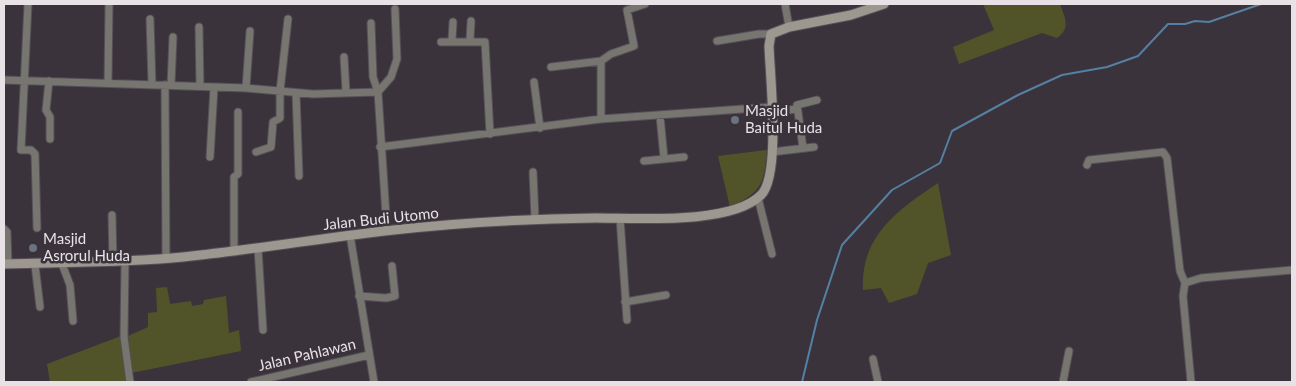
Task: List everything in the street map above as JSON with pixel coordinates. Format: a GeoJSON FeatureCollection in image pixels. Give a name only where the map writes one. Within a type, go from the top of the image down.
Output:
{"type":"FeatureCollection","features":[{"type":"Feature","properties":{"kind":"street"},"geometry":{"type":"LineString","coordinates":[[28,4],[26,80],[21,150],[32,150],[35,154],[37,228]]}},
{"type":"Feature","properties":{"kind":"street"},"geometry":{"type":"LineString","coordinates":[[108,83],[109,4]]}},
{"type":"Feature","properties":{"kind":"street"},"geometry":{"type":"LineString","coordinates":[[551,66],[601,62],[611,54],[634,46],[627,10],[645,4]]}},
{"type":"Feature","properties":{"kind":"street"},"geometry":{"type":"LineString","coordinates":[[785,4],[789,27]]}},
{"type":"Feature","properties":{"kind":"street"},"geometry":{"type":"LineString","coordinates":[[717,42],[771,34],[789,27],[851,15],[884,4]]}},
{"type":"Feature","properties":{"kind":"street"},"geometry":{"type":"LineString","coordinates":[[4,80],[246,88],[296,93],[378,92],[391,77],[397,59],[395,9]]}},
{"type":"Feature","properties":{"kind":"street"},"geometry":{"type":"LineString","coordinates":[[150,18],[152,84]]}},
{"type":"Feature","properties":{"kind":"street"},"geometry":{"type":"LineString","coordinates":[[256,152],[271,147],[272,122],[280,118],[280,90],[288,19]]}},
{"type":"Feature","properties":{"kind":"street"},"geometry":{"type":"LineString","coordinates":[[452,40],[453,22]]}},
{"type":"Feature","properties":{"kind":"street"},"geometry":{"type":"LineString","coordinates":[[470,40],[471,22]]}},
{"type":"Feature","properties":{"kind":"street"},"geometry":{"type":"LineString","coordinates":[[371,23],[373,77],[378,92],[380,147],[387,231]]}},
{"type":"Feature","properties":{"kind":"street"},"geometry":{"type":"LineString","coordinates":[[199,27],[200,86]]}},
{"type":"Feature","properties":{"kind":"street"},"geometry":{"type":"LineString","coordinates":[[246,88],[250,32]]}},
{"type":"Feature","properties":{"kind":"street"},"geometry":{"type":"LineString","coordinates":[[771,34],[769,46],[772,152],[768,184],[758,198],[772,254]]}},
{"type":"Feature","properties":{"kind":"street"},"geometry":{"type":"LineString","coordinates":[[166,258],[168,85],[173,37]]}},
{"type":"Feature","properties":{"kind":"street"},"geometry":{"type":"LineString","coordinates":[[441,42],[470,40],[485,44],[490,134]]}},
{"type":"Feature","properties":{"kind":"street"},"geometry":{"type":"LineString","coordinates":[[344,57],[346,92]]}},
{"type":"Feature","properties":{"kind":"street"},"geometry":{"type":"LineString","coordinates":[[601,62],[601,120]]}},
{"type":"Feature","properties":{"kind":"street"},"geometry":{"type":"LineString","coordinates":[[49,81],[46,112],[50,117],[50,139]]}},
{"type":"Feature","properties":{"kind":"street"},"geometry":{"type":"LineString","coordinates":[[534,82],[540,128]]}},
{"type":"Feature","properties":{"kind":"street"},"geometry":{"type":"LineString","coordinates":[[210,157],[214,87]]}},
{"type":"Feature","properties":{"kind":"street"},"geometry":{"type":"LineString","coordinates":[[296,93],[298,176]]}},
{"type":"Feature","properties":{"kind":"street"},"geometry":{"type":"LineString","coordinates":[[802,148],[797,105],[817,100]]}},
{"type":"Feature","properties":{"kind":"street"},"geometry":{"type":"LineString","coordinates":[[380,147],[601,120],[797,109]]}},
{"type":"Feature","properties":{"kind":"street"},"geometry":{"type":"LineString","coordinates":[[234,250],[234,177],[238,174],[238,112]]}},
{"type":"Feature","properties":{"kind":"street"},"geometry":{"type":"LineString","coordinates":[[660,116],[664,158]]}},
{"type":"Feature","properties":{"kind":"street"},"geometry":{"type":"LineString","coordinates":[[772,152],[814,147]]}},
{"type":"Feature","properties":{"kind":"street"},"geometry":{"type":"LineString","coordinates":[[1086,165],[1090,160],[1163,152],[1167,158],[1180,271],[1185,283],[1183,296],[1191,382]]}},
{"type":"Feature","properties":{"kind":"street"},"geometry":{"type":"LineString","coordinates":[[644,161],[684,156]]}},
{"type":"Feature","properties":{"kind":"street"},"geometry":{"type":"LineString","coordinates":[[532,172],[535,219]]}},
{"type":"Feature","properties":{"kind":"street","name":"Jalan Budi Utomo"},"geometry":{"type":"LineString","coordinates":[[6,264],[124,262],[258,248],[387,231],[535,219],[716,214],[744,207],[758,198]]}},
{"type":"Feature","properties":{"kind":"street"},"geometry":{"type":"LineString","coordinates":[[112,215],[113,262]]}},
{"type":"Feature","properties":{"kind":"street"},"geometry":{"type":"LineString","coordinates":[[620,218],[627,320]]}},
{"type":"Feature","properties":{"kind":"street"},"geometry":{"type":"LineString","coordinates":[[4,229],[7,232],[6,264]]}},
{"type":"Feature","properties":{"kind":"street"},"geometry":{"type":"LineString","coordinates":[[350,235],[374,382]]}},
{"type":"Feature","properties":{"kind":"street"},"geometry":{"type":"LineString","coordinates":[[258,248],[263,330]]}},
{"type":"Feature","properties":{"kind":"street"},"geometry":{"type":"LineString","coordinates":[[124,262],[124,337],[130,382]]}},
{"type":"Feature","properties":{"kind":"street"},"geometry":{"type":"LineString","coordinates":[[62,264],[70,285],[73,321]]}},
{"type":"Feature","properties":{"kind":"street"},"geometry":{"type":"LineString","coordinates":[[35,265],[40,307]]}},
{"type":"Feature","properties":{"kind":"street"},"geometry":{"type":"LineString","coordinates":[[359,296],[386,298],[395,296],[392,266]]}},
{"type":"Feature","properties":{"kind":"street"},"geometry":{"type":"LineString","coordinates":[[1185,283],[1201,278],[1292,270]]}},
{"type":"Feature","properties":{"kind":"street"},"geometry":{"type":"LineString","coordinates":[[625,302],[666,295]]}},
{"type":"Feature","properties":{"kind":"street"},"geometry":{"type":"LineString","coordinates":[[1063,382],[1069,351]]}},
{"type":"Feature","properties":{"kind":"street","name":"Jalan Pahlawan"},"geometry":{"type":"LineString","coordinates":[[252,382],[369,355]]}},
{"type":"Feature","properties":{"kind":"street"},"geometry":{"type":"LineString","coordinates":[[873,359],[878,382]]}},
{"type":"Feature","properties":{"kind":"green space"},"geometry":{"type":"Polygon","coordinates":[[[983,4],[1060,4],[1066,22],[1065,27],[1057,38],[1042,33],[959,64],[953,47],[994,30],[983,4]]]}},
{"type":"Feature","properties":{"kind":"green space"},"geometry":{"type":"Polygon","coordinates":[[[767,150],[764,171],[759,186],[749,197],[730,207],[718,156],[767,150]]]}},
{"type":"Feature","properties":{"kind":"green space"},"geometry":{"type":"Polygon","coordinates":[[[938,183],[951,255],[928,263],[917,294],[889,303],[881,288],[863,290],[864,271],[868,254],[884,226],[896,214],[938,183]]]}},
{"type":"Feature","properties":{"kind":"green space"},"geometry":{"type":"Polygon","coordinates":[[[167,287],[170,304],[191,301],[192,306],[203,304],[204,300],[226,296],[229,333],[239,330],[241,351],[131,373],[128,336],[148,327],[148,313],[157,312],[156,288],[167,287]]]}},
{"type":"Feature","properties":{"kind":"green space"},"geometry":{"type":"Polygon","coordinates":[[[121,336],[127,382],[50,382],[47,364],[121,336]]]}},
{"type":"Feature","properties":{"kind":"waterway"},"geometry":{"type":"LineString","coordinates":[[802,382],[817,320],[842,245],[892,190],[940,163],[952,131],[1018,95],[1062,75],[1107,67],[1138,56],[1168,24],[1185,24],[1195,21],[1209,22],[1261,4]]}},
{"type":"Feature","properties":{"kind":"place","name":"Masjid Baitul Huda"},"geometry":{"type":"Point","coordinates":[735,120]}},
{"type":"Feature","properties":{"kind":"place","name":"Masjid Asrorul Huda"},"geometry":{"type":"Point","coordinates":[33,248]}}]}
